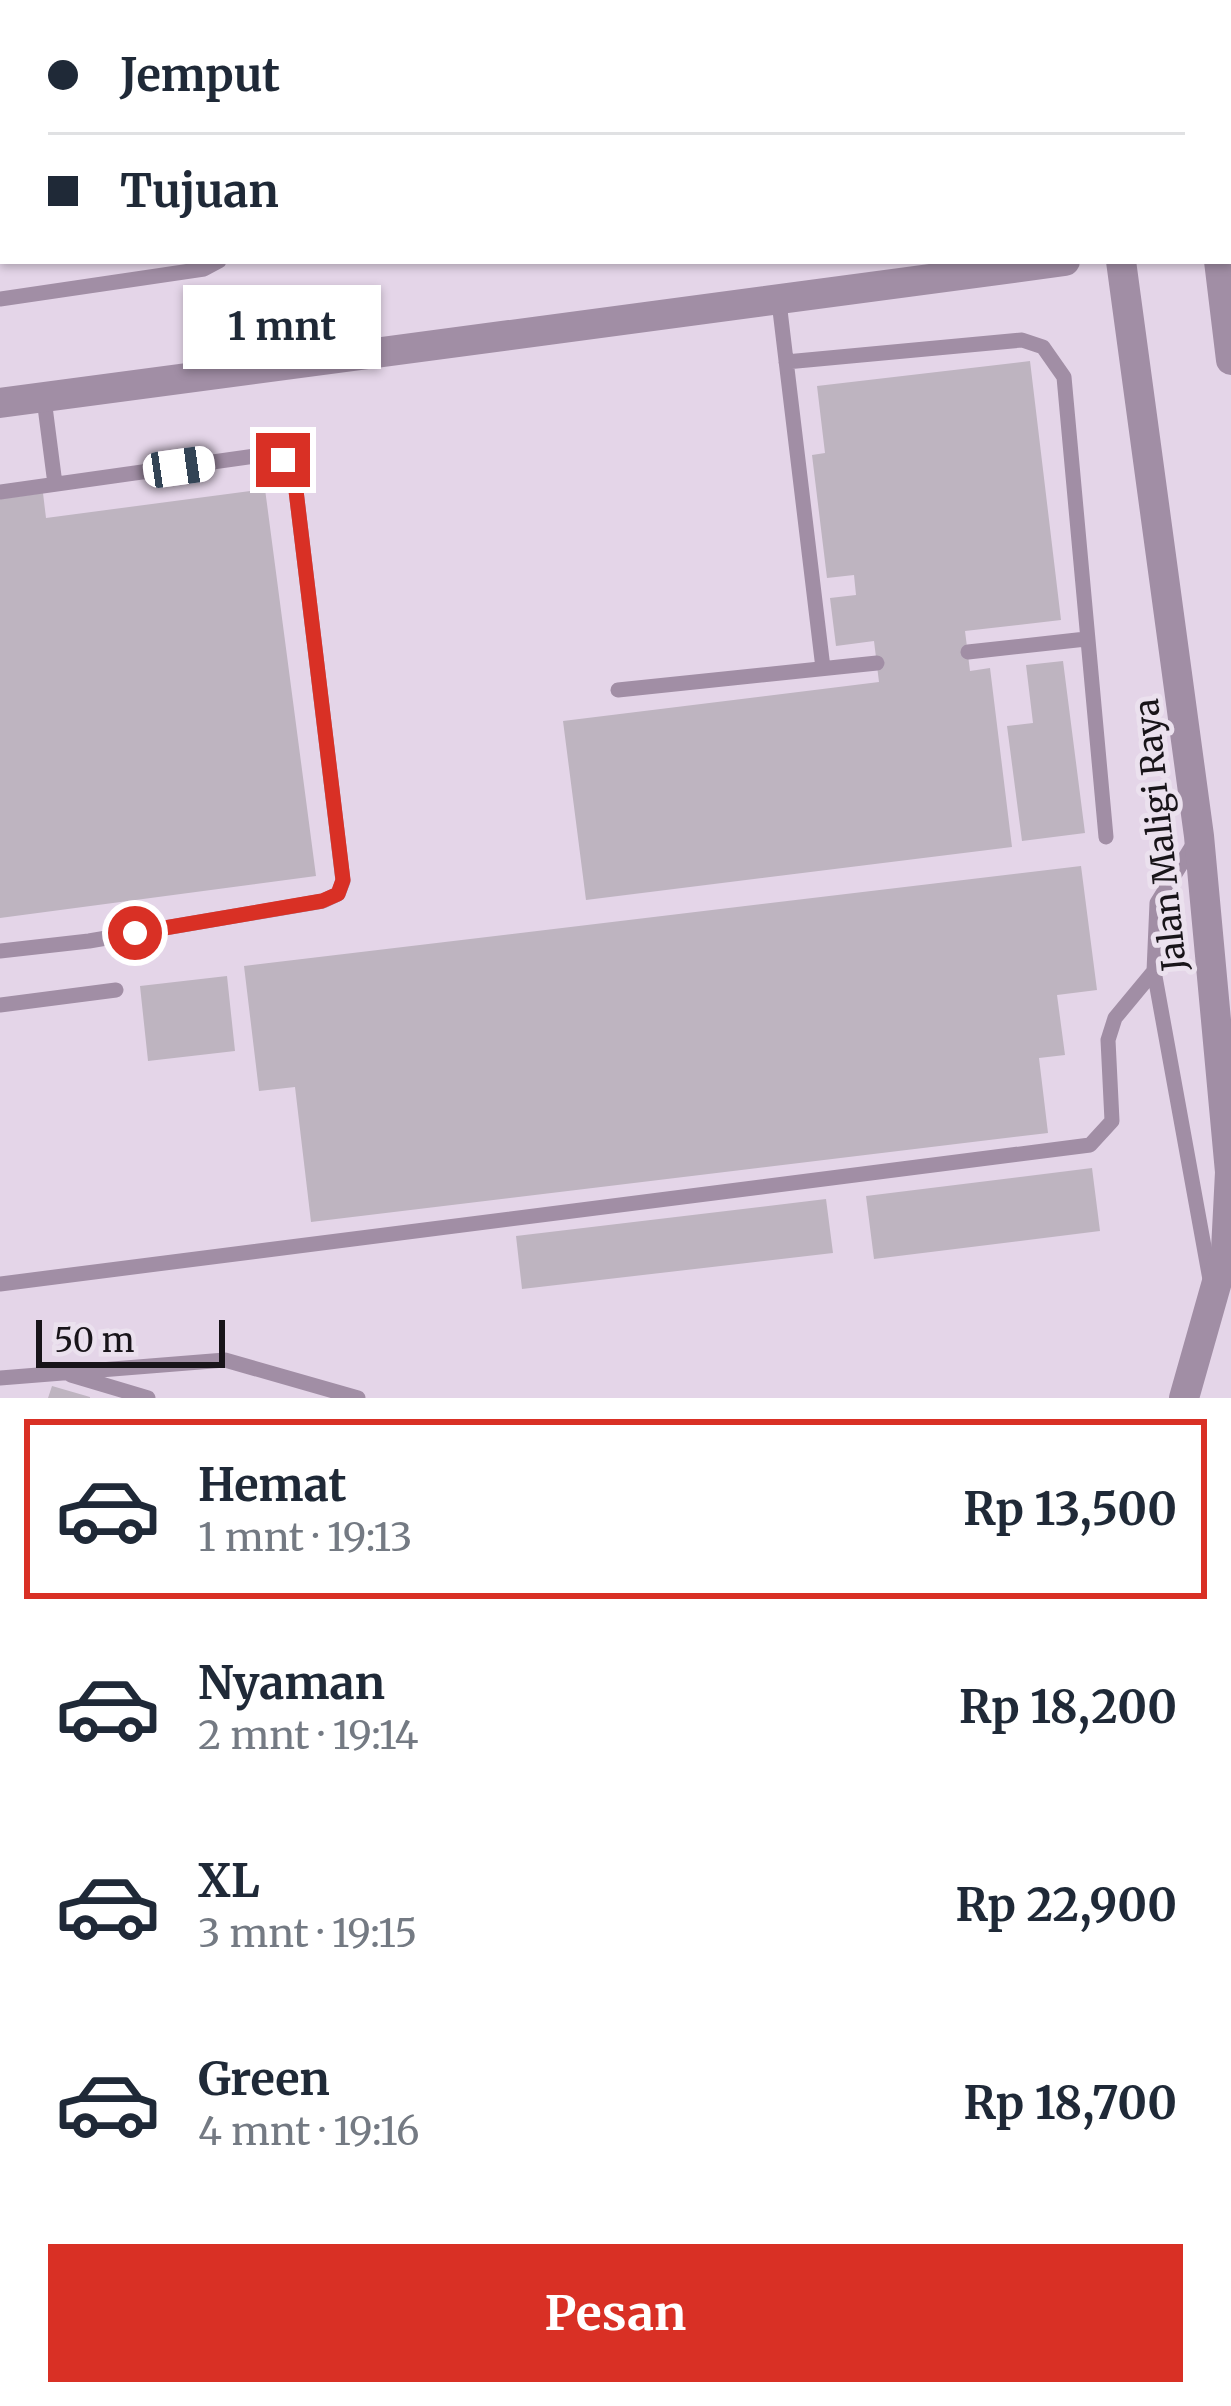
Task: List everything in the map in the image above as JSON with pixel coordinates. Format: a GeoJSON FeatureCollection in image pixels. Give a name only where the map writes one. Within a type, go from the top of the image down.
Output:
{"type":"FeatureCollection","features":[{"type":"Feature","properties":{"kind":"street"},"geometry":{"type":"LineString","coordinates":[[0,403],[1044,264]]}},
{"type":"Feature","properties":{"kind":"street","name":"Jalan Maligi Raya"},"geometry":{"type":"LineString","coordinates":[[1121,264],[1198,836],[1230,1172],[1228,1230],[1215,1300],[1184,1398]]}},
{"type":"Feature","properties":{"kind":"street"},"geometry":{"type":"LineString","coordinates":[[1219,264],[1231,360]]}},
{"type":"Feature","properties":{"kind":"lane"},"geometry":{"type":"LineString","coordinates":[[0,298],[213,264]]}},
{"type":"Feature","properties":{"kind":"lane"},"geometry":{"type":"LineString","coordinates":[[779,302],[823,668]]}},
{"type":"Feature","properties":{"kind":"lane"},"geometry":{"type":"LineString","coordinates":[[786,362],[1022,340],[1043,347],[1064,377],[1106,837]]}},
{"type":"Feature","properties":{"kind":"lane"},"geometry":{"type":"LineString","coordinates":[[44,399],[55,484]]}},
{"type":"Feature","properties":{"kind":"lane"},"geometry":{"type":"LineString","coordinates":[[0,492],[262,455],[283,460],[294,474],[343,880],[338,894],[322,901],[88,941],[0,951]]}},
{"type":"Feature","properties":{"kind":"lane"},"geometry":{"type":"LineString","coordinates":[[968,652],[1086,639]]}},
{"type":"Feature","properties":{"kind":"lane"},"geometry":{"type":"LineString","coordinates":[[619,690],[877,663]]}},
{"type":"Feature","properties":{"kind":"lane"},"geometry":{"type":"LineString","coordinates":[[1198,836],[1157,903],[1154,971],[1198,1237],[1215,1300]]}},
{"type":"Feature","properties":{"kind":"lane"},"geometry":{"type":"LineString","coordinates":[[0,1284],[1090,1145],[1112,1121],[1108,1040],[1115,1018],[1154,971]]}},
{"type":"Feature","properties":{"kind":"lane"},"geometry":{"type":"LineString","coordinates":[[0,1005],[116,990]]}},
{"type":"Feature","properties":{"kind":"lane"},"geometry":{"type":"LineString","coordinates":[[0,1378],[226,1360],[358,1398]]}},
{"type":"Feature","properties":{"kind":"lane"},"geometry":{"type":"LineString","coordinates":[[64,1373],[148,1398]]}},
{"type":"Feature","properties":{"kind":"shaded area"},"geometry":{"type":"Polygon","coordinates":[[[0,264],[1231,264],[1231,1398],[0,1398],[0,264]]]}},
{"type":"Feature","properties":{"kind":"building"},"geometry":{"type":"Polygon","coordinates":[[[1030,361],[1061,620],[965,631],[970,671],[990,668],[1012,847],[586,900],[563,721],[879,682],[874,641],[836,646],[830,598],[856,595],[854,575],[827,578],[812,455],[825,453],[817,386],[1030,361]]]}},
{"type":"Feature","properties":{"kind":"building"},"geometry":{"type":"Polygon","coordinates":[[[265,489],[316,876],[0,918],[0,499],[43,493],[46,518],[265,489]]]}},
{"type":"Feature","properties":{"kind":"building"},"geometry":{"type":"Polygon","coordinates":[[[1063,661],[1085,833],[1022,841],[1007,726],[1033,723],[1026,665],[1063,661]]]}},
{"type":"Feature","properties":{"kind":"building"},"geometry":{"type":"Polygon","coordinates":[[[1081,866],[1097,990],[1057,995],[1065,1055],[1039,1058],[1048,1133],[311,1222],[295,1087],[259,1091],[244,966],[1081,866]]]}},
{"type":"Feature","properties":{"kind":"building"},"geometry":{"type":"Polygon","coordinates":[[[227,976],[235,1051],[148,1061],[140,986],[227,976]]]}},
{"type":"Feature","properties":{"kind":"building"},"geometry":{"type":"Polygon","coordinates":[[[1092,1168],[1100,1231],[874,1259],[866,1196],[1092,1168]]]}},
{"type":"Feature","properties":{"kind":"building"},"geometry":{"type":"Polygon","coordinates":[[[826,1199],[833,1253],[522,1289],[516,1236],[826,1199]]]}},
{"type":"Feature","properties":{"kind":"building"},"geometry":{"type":"Polygon","coordinates":[[[52,1386],[90,1397],[90,1398],[48,1398],[52,1386]]]}},
{"type":"Feature","properties":{"kind":"route"},"geometry":{"type":"LineString","coordinates":[[135,933],[322,901],[338,894],[343,880],[294,474],[283,460]]}}]}
